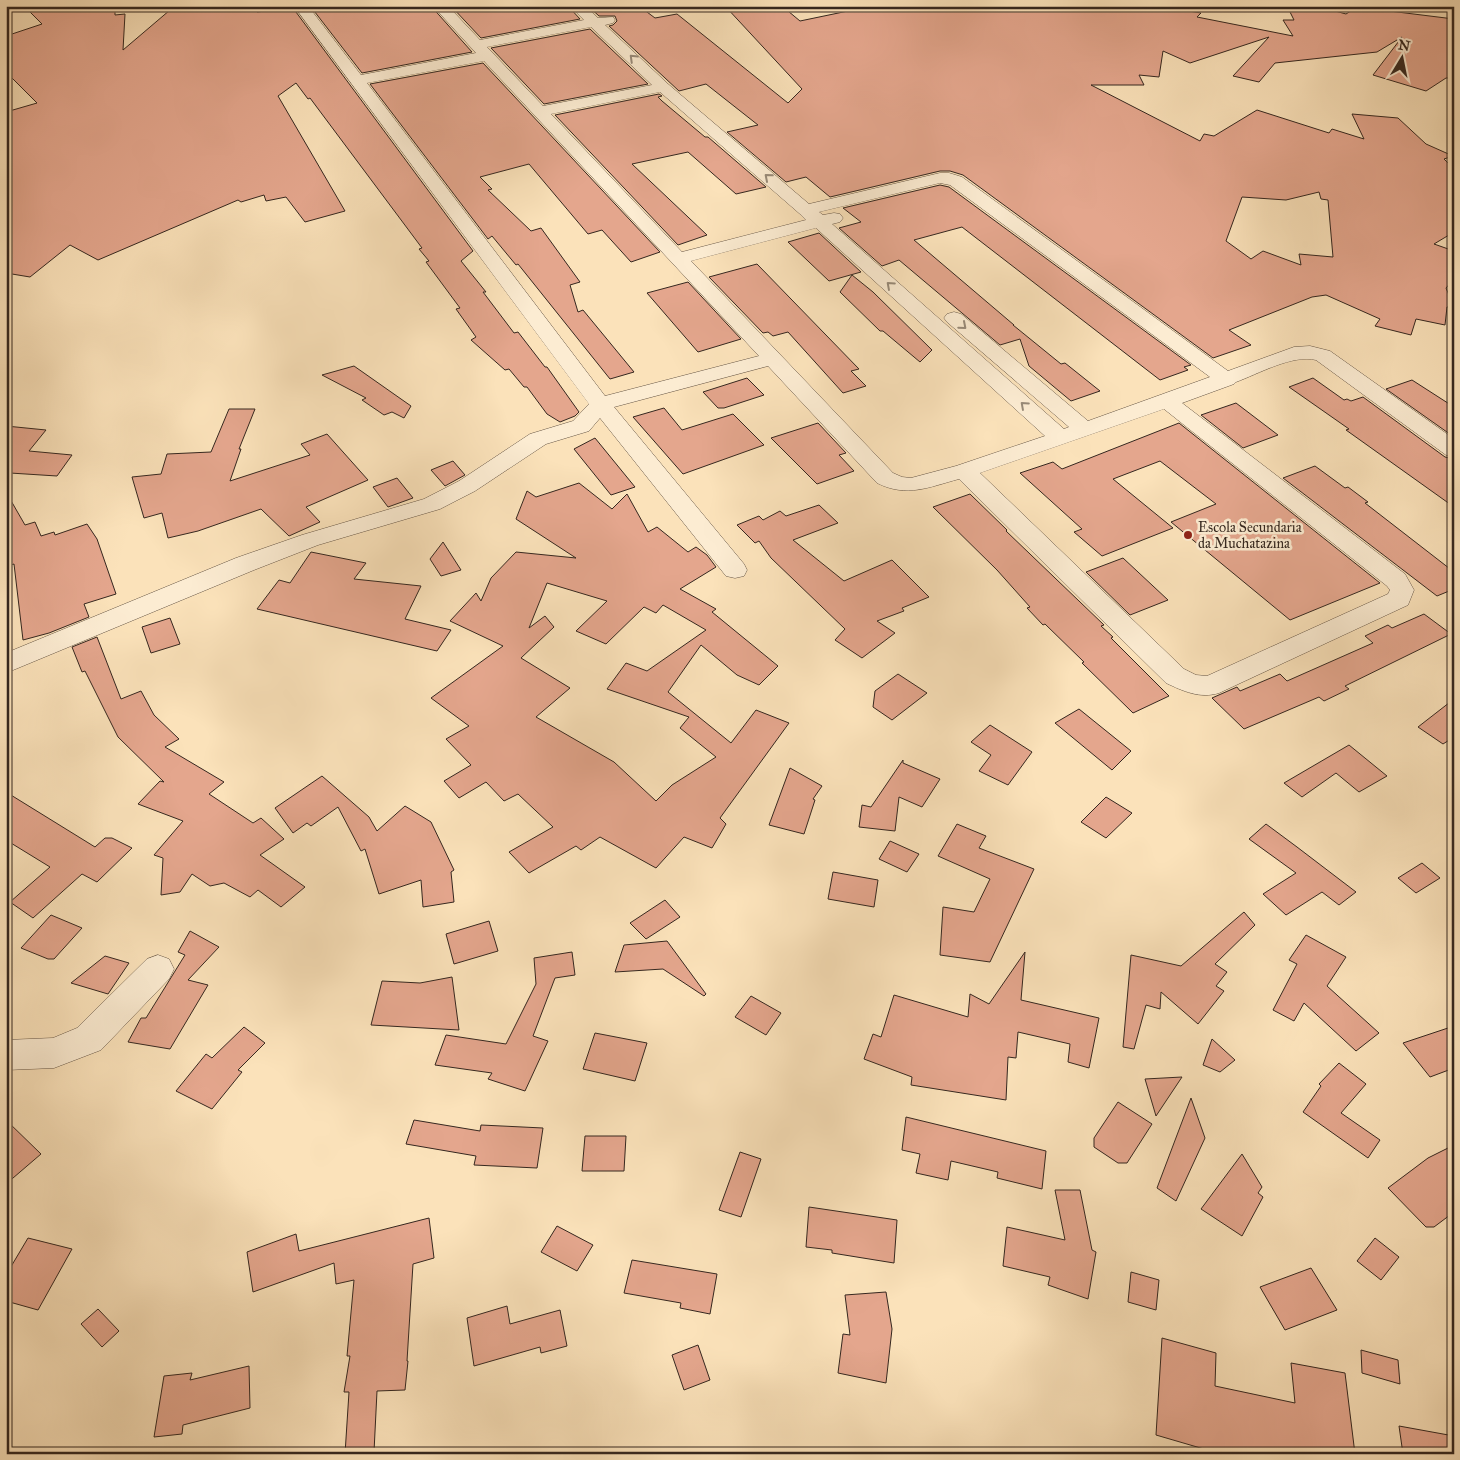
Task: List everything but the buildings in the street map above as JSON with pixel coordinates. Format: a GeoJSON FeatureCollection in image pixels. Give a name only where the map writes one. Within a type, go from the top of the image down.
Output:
{"type":"FeatureCollection","features":[{"type":"Feature","properties":{"kind":"street"},"geometry":{"type":"LineString","coordinates":[[301,6],[600,404],[735,570]]}},
{"type":"Feature","properties":{"kind":"street"},"geometry":{"type":"LineString","coordinates":[[440,6],[885,478],[897,484],[911,485],[964,470],[1227,380],[1294,353],[1310,352],[1323,356],[1454,450]]}},
{"type":"Feature","properties":{"kind":"street"},"geometry":{"type":"LineString","coordinates":[[577,6],[601,16],[753,145],[906,300],[1060,437]]}},
{"type":"Feature","properties":{"kind":"street"},"geometry":{"type":"LineString","coordinates":[[357,80],[482,51],[601,16]]}},
{"type":"Feature","properties":{"kind":"street"},"geometry":{"type":"LineString","coordinates":[[601,16],[663,87],[735,149],[911,281]]}},
{"type":"Feature","properties":{"kind":"street"},"geometry":{"type":"LineString","coordinates":[[538,112],[663,87]]}},
{"type":"Feature","properties":{"kind":"street"},"geometry":{"type":"LineString","coordinates":[[735,149],[753,145]]}},
{"type":"Feature","properties":{"kind":"street"},"geometry":{"type":"LineString","coordinates":[[678,259],[940,178],[949,178],[956,180],[1227,380]]}},
{"type":"Feature","properties":{"kind":"street"},"geometry":{"type":"LineString","coordinates":[[906,300],[926,294]]}},
{"type":"Feature","properties":{"kind":"street"},"geometry":{"type":"LineString","coordinates":[[941,306],[1084,430]]}},
{"type":"Feature","properties":{"kind":"street"},"geometry":{"type":"LineString","coordinates":[[6,664],[254,560],[310,540],[432,504],[467,486],[538,439],[581,426],[600,404],[772,359]]}},
{"type":"Feature","properties":{"kind":"street"},"geometry":{"type":"LineString","coordinates":[[964,470],[1175,676],[1192,684],[1210,686],[1399,599],[1402,590],[1396,580],[1167,401]]}},
{"type":"Feature","properties":{"kind":"street"},"geometry":{"type":"LineString","coordinates":[[6,1055],[54,1053],[89,1038],[158,969]]}},
{"type":"Feature","properties":{"kind":"place","name":"Escola Secundaria da Muchatazina"},"geometry":{"type":"Point","coordinates":[1188,535]}}]}
